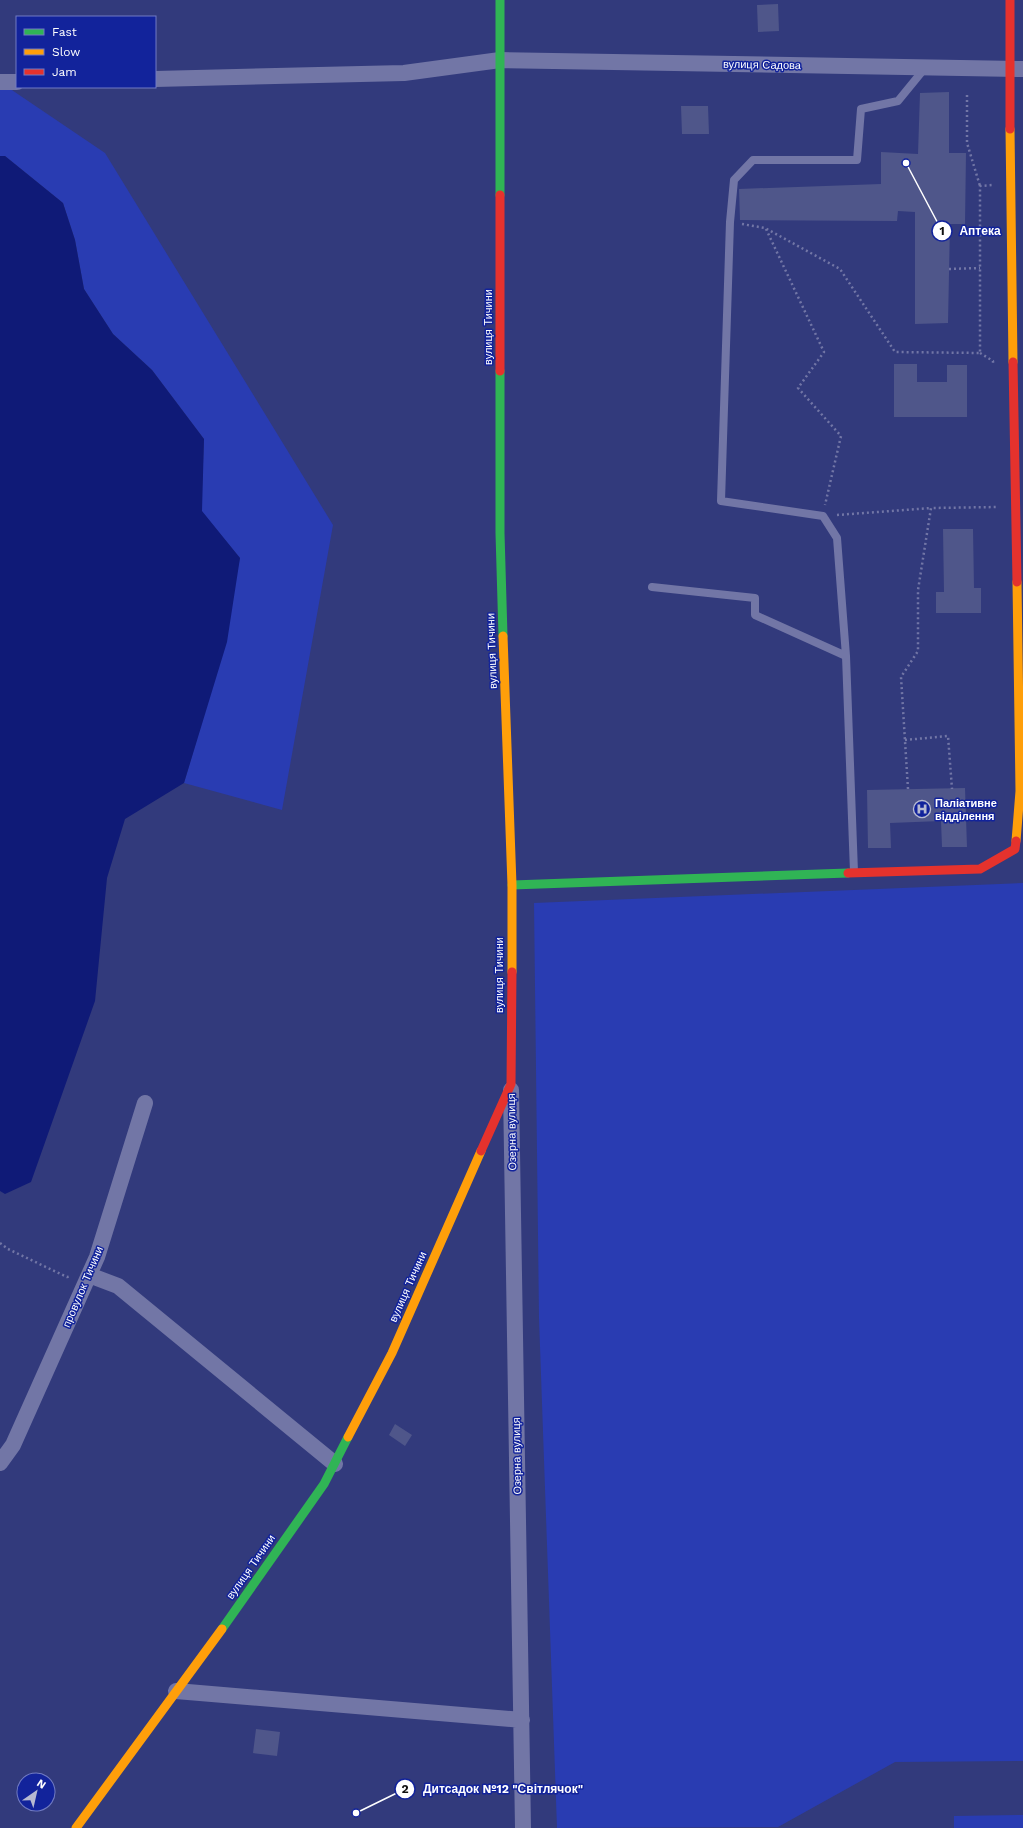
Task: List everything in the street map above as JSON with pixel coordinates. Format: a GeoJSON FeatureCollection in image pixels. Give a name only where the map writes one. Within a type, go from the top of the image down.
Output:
{"type":"FeatureCollection","features":[{"type":"Feature","properties":{"kind":"street","name":"вулиця Тичини"},"geometry":{"type":"LineString","coordinates":[[76,1828],[324,1484],[392,1353],[511,1084],[512,885],[500,533],[500,0]]}},
{"type":"Feature","properties":{"kind":"street"},"geometry":{"type":"LineString","coordinates":[[512,885],[980,870],[1015,849],[1020,791],[1020,666],[1011,184],[1016,69],[1010,0]]}},
{"type":"Feature","properties":{"kind":"street","name":"вулиця Садова"},"geometry":{"type":"LineString","coordinates":[[156,79],[404,73],[500,60],[1016,69]]}},
{"type":"Feature","properties":{"kind":"street"},"geometry":{"type":"LineString","coordinates":[[0,82],[16,82]]}},
{"type":"Feature","properties":{"kind":"street","name":"Озерна вулиця"},"geometry":{"type":"LineString","coordinates":[[511,1084],[523,1828]]}},
{"type":"Feature","properties":{"kind":"street","name":"провулок Тичини"},"geometry":{"type":"LineString","coordinates":[[0,1463],[13,1445],[97,1257],[145,1103]]}},
{"type":"Feature","properties":{"kind":"street"},"geometry":{"type":"LineString","coordinates":[[89,1275],[118,1286],[335,1464]]}},
{"type":"Feature","properties":{"kind":"street"},"geometry":{"type":"LineString","coordinates":[[176,1691],[522,1720]]}},
{"type":"Feature","properties":{"kind":"lane"},"geometry":{"type":"LineString","coordinates":[[854,874],[846,656],[837,538],[823,516],[721,501],[730,222],[734,180],[753,160],[857,160],[861,109],[898,101],[925,68]]}},
{"type":"Feature","properties":{"kind":"lane"},"geometry":{"type":"LineString","coordinates":[[652,587],[755,598],[755,615],[846,656]]}},
{"type":"Feature","properties":{"kind":"path"},"geometry":{"type":"LineString","coordinates":[[967,95],[967,143],[980,186],[980,353]]}},
{"type":"Feature","properties":{"kind":"path"},"geometry":{"type":"LineString","coordinates":[[980,186],[1011,184]]}},
{"type":"Feature","properties":{"kind":"path"},"geometry":{"type":"LineString","coordinates":[[730,222],[766,228],[840,269],[895,352],[980,353],[993,361],[993,369]]}},
{"type":"Feature","properties":{"kind":"path"},"geometry":{"type":"LineString","coordinates":[[766,228],[824,352],[798,388],[841,436],[823,516],[931,508],[998,507],[997,500]]}},
{"type":"Feature","properties":{"kind":"path"},"geometry":{"type":"LineString","coordinates":[[949,269],[980,268]]}},
{"type":"Feature","properties":{"kind":"path"},"geometry":{"type":"LineString","coordinates":[[908,789],[900,677],[918,651],[918,590],[931,508]]}},
{"type":"Feature","properties":{"kind":"path"},"geometry":{"type":"LineString","coordinates":[[905,740],[948,736],[952,789]]}},
{"type":"Feature","properties":{"kind":"path"},"geometry":{"type":"LineString","coordinates":[[0,1243],[8,1249],[67,1277],[89,1275]]}},
{"type":"Feature","properties":{"kind":"shaded area"},"geometry":{"type":"Polygon","coordinates":[[[0,82],[105,153],[333,525],[282,810],[184,783],[203,718],[240,558],[201,511],[204,439],[152,370],[113,334],[84,289],[75,240],[63,203],[5,156],[0,156],[0,82]]]}},
{"type":"Feature","properties":{"kind":"shaded area"},"geometry":{"type":"Polygon","coordinates":[[[0,156],[5,156],[63,203],[75,240],[84,289],[113,334],[152,370],[204,439],[202,511],[240,558],[227,642],[184,783],[125,819],[107,878],[95,1001],[31,1182],[5,1194],[0,1191],[0,156]]]}},
{"type":"Feature","properties":{"kind":"shaded area"},"geometry":{"type":"Polygon","coordinates":[[[1023,883],[1023,1761],[895,1762],[778,1827],[557,1828],[539,1318],[534,903],[1023,883]]]}},
{"type":"Feature","properties":{"kind":"shaded area"},"geometry":{"type":"Polygon","coordinates":[[[1023,1815],[1023,1828],[954,1828],[954,1816],[1023,1815]]]}},
{"type":"Feature","properties":{"kind":"building"},"geometry":{"type":"Polygon","coordinates":[[[778,4],[779,31],[758,32],[757,5],[778,4]]]}},
{"type":"Feature","properties":{"kind":"building"},"geometry":{"type":"Polygon","coordinates":[[[949,92],[949,153],[966,153],[965,224],[950,224],[948,323],[915,324],[915,212],[898,211],[897,221],[740,220],[739,189],[881,184],[881,152],[918,154],[920,93],[949,92]]]}},
{"type":"Feature","properties":{"kind":"building"},"geometry":{"type":"Polygon","coordinates":[[[681,106],[708,106],[709,134],[682,134],[681,106]]]}},
{"type":"Feature","properties":{"kind":"building"},"geometry":{"type":"Polygon","coordinates":[[[894,364],[917,364],[917,382],[947,382],[947,365],[967,365],[967,417],[894,417],[894,364]]]}},
{"type":"Feature","properties":{"kind":"building"},"geometry":{"type":"Polygon","coordinates":[[[943,529],[973,529],[974,588],[981,588],[981,613],[936,613],[936,592],[944,592],[943,529]]]}},
{"type":"Feature","properties":{"kind":"building"},"geometry":{"type":"Polygon","coordinates":[[[965,788],[967,847],[942,847],[941,821],[890,823],[891,848],[868,848],[867,790],[965,788]]]}},
{"type":"Feature","properties":{"kind":"building"},"geometry":{"type":"Polygon","coordinates":[[[395,1424],[412,1435],[405,1446],[389,1435],[395,1424]]]}},
{"type":"Feature","properties":{"kind":"building"},"geometry":{"type":"Polygon","coordinates":[[[256,1729],[280,1732],[277,1756],[253,1753],[256,1729]]]}},
{"type":"Feature","properties":{"kind":"traffic: fast"},"geometry":{"type":"LineString","coordinates":[[500,0],[500,195]]}},
{"type":"Feature","properties":{"kind":"traffic: fast"},"geometry":{"type":"LineString","coordinates":[[500,371],[500,533],[503,636]]}},
{"type":"Feature","properties":{"kind":"traffic: fast"},"geometry":{"type":"LineString","coordinates":[[512,885],[848,873]]}},
{"type":"Feature","properties":{"kind":"traffic: fast"},"geometry":{"type":"LineString","coordinates":[[222,1629],[324,1484],[348,1437]]}},
{"type":"Feature","properties":{"kind":"traffic: slow"},"geometry":{"type":"LineString","coordinates":[[1010,129],[1013,362]]}},
{"type":"Feature","properties":{"kind":"traffic: slow"},"geometry":{"type":"LineString","coordinates":[[1016,841],[1020,791],[1017,582]]}},
{"type":"Feature","properties":{"kind":"traffic: slow"},"geometry":{"type":"LineString","coordinates":[[503,636],[512,885],[512,972]]}},
{"type":"Feature","properties":{"kind":"traffic: slow"},"geometry":{"type":"LineString","coordinates":[[348,1437],[392,1353],[481,1151]]}},
{"type":"Feature","properties":{"kind":"traffic: slow"},"geometry":{"type":"LineString","coordinates":[[76,1828],[222,1629]]}},
{"type":"Feature","properties":{"kind":"traffic: jam"},"geometry":{"type":"LineString","coordinates":[[1010,0],[1010,129]]}},
{"type":"Feature","properties":{"kind":"traffic: jam"},"geometry":{"type":"LineString","coordinates":[[500,195],[500,371]]}},
{"type":"Feature","properties":{"kind":"traffic: jam"},"geometry":{"type":"LineString","coordinates":[[1013,362],[1017,582]]}},
{"type":"Feature","properties":{"kind":"traffic: jam"},"geometry":{"type":"LineString","coordinates":[[848,873],[980,869],[1015,849],[1016,841]]}},
{"type":"Feature","properties":{"kind":"traffic: jam"},"geometry":{"type":"LineString","coordinates":[[481,1151],[511,1084],[512,972]]}},
{"type":"Feature","properties":{"kind":"place","name":"Аптека"},"geometry":{"type":"Point","coordinates":[906,163]}},
{"type":"Feature","properties":{"kind":"place","name":"Паліативне відділення"},"geometry":{"type":"Point","coordinates":[922,809]}},
{"type":"Feature","properties":{"kind":"place","name":"Дитсадок №12 \"Світлячок\""},"geometry":{"type":"Point","coordinates":[356,1813]}}]}
